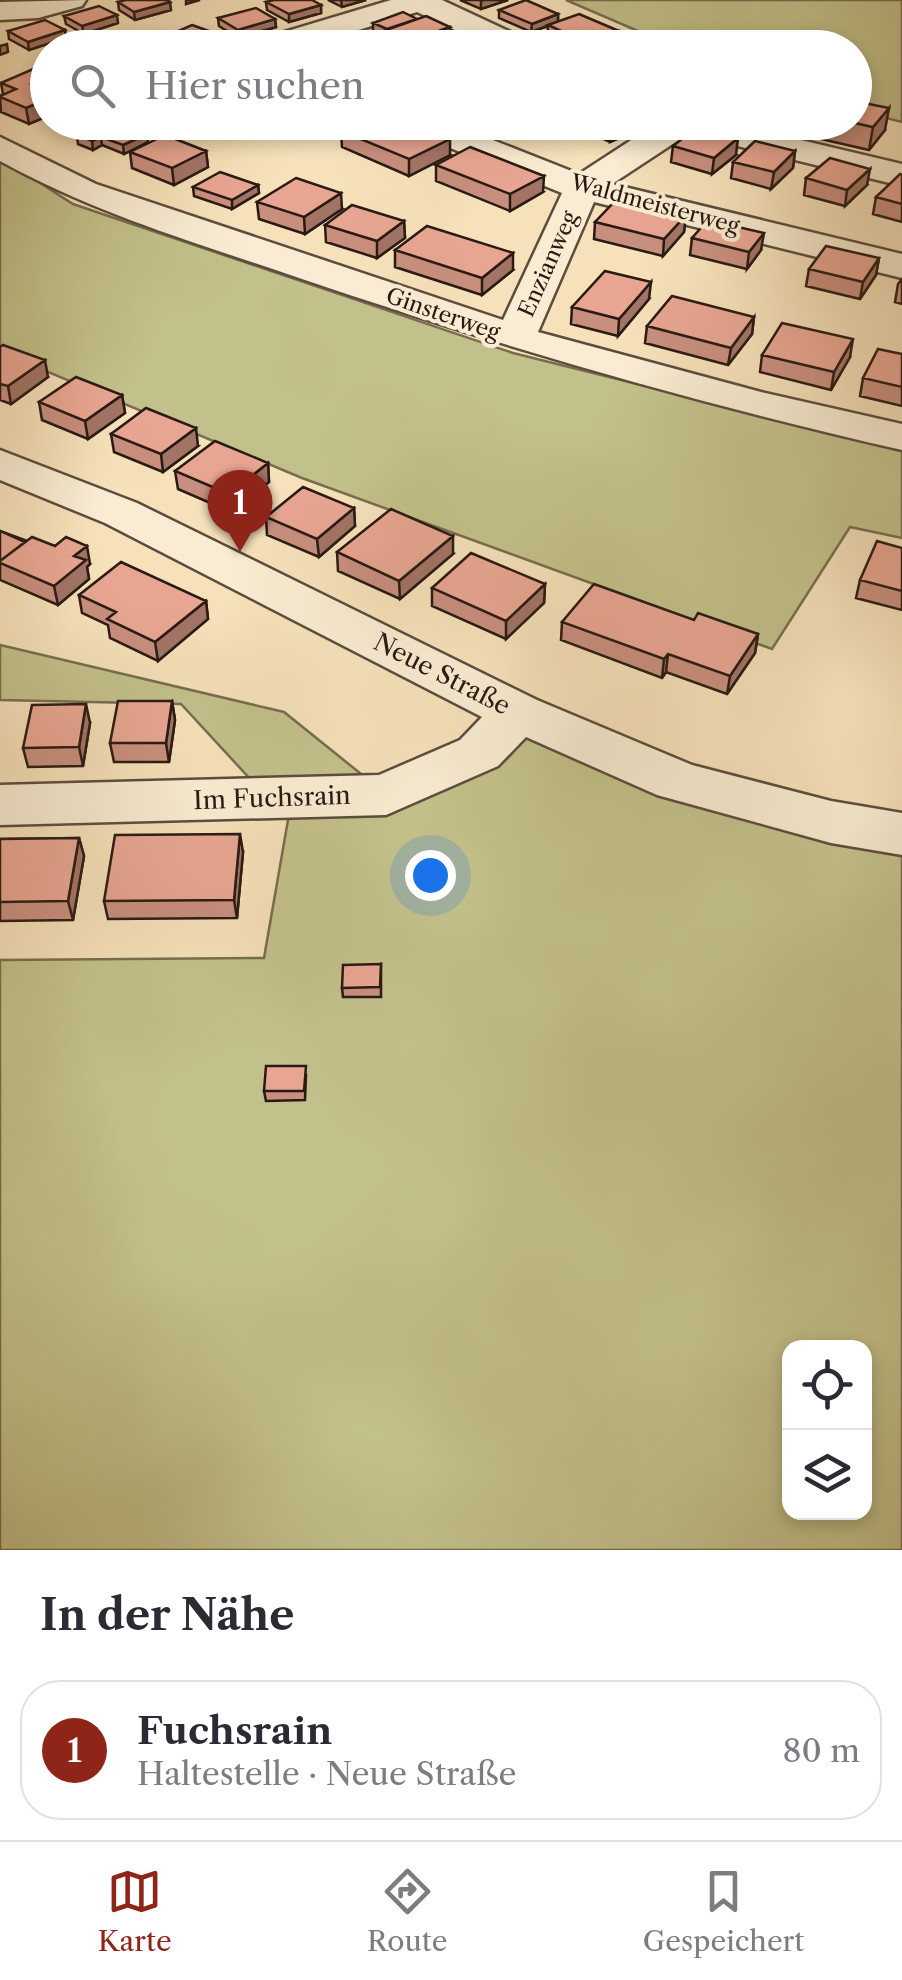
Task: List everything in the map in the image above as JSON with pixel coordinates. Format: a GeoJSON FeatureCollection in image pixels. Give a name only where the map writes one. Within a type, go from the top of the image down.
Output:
{"type":"FeatureCollection","features":[{"type":"Feature","properties":{"kind":"street"},"geometry":{"type":"LineString","coordinates":[[0,11],[38,9],[71,0]]}},
{"type":"Feature","properties":{"kind":"street"},"geometry":{"type":"LineString","coordinates":[[325,30],[419,1],[481,30]]}},
{"type":"Feature","properties":{"kind":"street","name":"Waldmeisterweg"},"geometry":{"type":"LineString","coordinates":[[461,140],[582,188],[902,266]]}},
{"type":"Feature","properties":{"kind":"street","name":"Enzianweg"},"geometry":{"type":"LineString","coordinates":[[515,338],[582,188],[655,140]]}},
{"type":"Feature","properties":{"kind":"street"},"geometry":{"type":"LineString","coordinates":[[753,140],[902,175]]}},
{"type":"Feature","properties":{"kind":"street","name":"Ginsterweg"},"geometry":{"type":"LineString","coordinates":[[0,147],[83,192],[515,338],[753,403],[902,437]]}},
{"type":"Feature","properties":{"kind":"street","name":"Neue Straße"},"geometry":{"type":"LineString","coordinates":[[0,464],[121,513],[518,713],[677,781],[831,822],[902,834]]}},
{"type":"Feature","properties":{"kind":"street","name":"Im Fuchsrain"},"geometry":{"type":"LineString","coordinates":[[0,805],[386,794],[479,753],[518,713]]}},
{"type":"Feature","properties":{"kind":"shaded area"},"geometry":{"type":"Polygon","coordinates":[[[566,0],[902,0],[902,122],[872,114],[872,30],[636,30],[566,0]]]}},
{"type":"Feature","properties":{"kind":"shaded area"},"geometry":{"type":"Polygon","coordinates":[[[0,157],[73,204],[513,353],[902,450],[902,538],[850,527],[772,649],[302,478],[0,352],[0,157]]]}},
{"type":"Feature","properties":{"kind":"shaded area"},"geometry":{"type":"Polygon","coordinates":[[[0,645],[284,712],[386,794],[518,713],[902,834],[902,1550],[0,1550],[0,960],[264,958],[288,820],[181,704],[0,700],[0,645]]]}},
{"type":"Feature","properties":{"kind":"building"},"geometry":{"type":"Polygon","coordinates":[[[312,0],[321,5],[289,14],[266,2],[312,0]]]}},
{"type":"Feature","properties":{"kind":"building"},"geometry":{"type":"Polygon","coordinates":[[[526,0],[558,14],[532,24],[499,10],[526,0]]]}},
{"type":"Feature","properties":{"kind":"building"},"geometry":{"type":"Polygon","coordinates":[[[118,2],[170,2],[134,12],[118,2]]]}},
{"type":"Feature","properties":{"kind":"building"},"geometry":{"type":"Polygon","coordinates":[[[99,6],[117,15],[82,26],[64,16],[99,6]]]}},
{"type":"Feature","properties":{"kind":"building"},"geometry":{"type":"Polygon","coordinates":[[[256,8],[275,19],[238,30],[218,18],[256,8]]]}},
{"type":"Feature","properties":{"kind":"building"},"geometry":{"type":"Polygon","coordinates":[[[403,12],[417,19],[387,29],[373,23],[403,12]]]}},
{"type":"Feature","properties":{"kind":"building"},"geometry":{"type":"Polygon","coordinates":[[[579,14],[617,30],[559,30],[548,25],[579,14]]]}},
{"type":"Feature","properties":{"kind":"building"},"geometry":{"type":"Polygon","coordinates":[[[426,16],[450,27],[441,30],[386,30],[426,16]]]}},
{"type":"Feature","properties":{"kind":"building"},"geometry":{"type":"Polygon","coordinates":[[[45,20],[65,30],[30,30],[28,42],[8,31],[45,20]]]}},
{"type":"Feature","properties":{"kind":"building"},"geometry":{"type":"Polygon","coordinates":[[[192,25],[206,30],[181,30],[192,25]]]}},
{"type":"Feature","properties":{"kind":"building"},"geometry":{"type":"Polygon","coordinates":[[[30,70],[30,106],[0,97],[16,89],[1,83],[30,70]]]}},
{"type":"Feature","properties":{"kind":"building"},"geometry":{"type":"Polygon","coordinates":[[[872,105],[889,108],[873,127],[872,105]]]}},
{"type":"Feature","properties":{"kind":"building"},"geometry":{"type":"Polygon","coordinates":[[[155,140],[178,140],[206,151],[172,168],[130,152],[155,140]]]}},
{"type":"Feature","properties":{"kind":"building"},"geometry":{"type":"Polygon","coordinates":[[[363,140],[448,140],[409,159],[363,140]]]}},
{"type":"Feature","properties":{"kind":"building"},"geometry":{"type":"Polygon","coordinates":[[[681,140],[736,140],[714,158],[673,146],[681,140]]]}},
{"type":"Feature","properties":{"kind":"building"},"geometry":{"type":"Polygon","coordinates":[[[755,141],[795,151],[774,172],[733,162],[755,141]]]}},
{"type":"Feature","properties":{"kind":"building"},"geometry":{"type":"Polygon","coordinates":[[[470,147],[544,176],[510,194],[436,165],[470,147]]]}},
{"type":"Feature","properties":{"kind":"building"},"geometry":{"type":"Polygon","coordinates":[[[830,158],[870,169],[847,190],[806,178],[830,158]]]}},
{"type":"Feature","properties":{"kind":"building"},"geometry":{"type":"Polygon","coordinates":[[[220,172],[258,185],[232,200],[193,187],[220,172]]]}},
{"type":"Feature","properties":{"kind":"building"},"geometry":{"type":"Polygon","coordinates":[[[900,174],[902,204],[876,197],[900,174]]]}},
{"type":"Feature","properties":{"kind":"building"},"geometry":{"type":"Polygon","coordinates":[[[296,178],[341,193],[304,217],[257,202],[296,178]]]}},
{"type":"Feature","properties":{"kind":"building"},"geometry":{"type":"Polygon","coordinates":[[[617,199],[686,215],[664,239],[595,222],[617,199]]]}},
{"type":"Feature","properties":{"kind":"building"},"geometry":{"type":"Polygon","coordinates":[[[352,205],[404,221],[377,241],[325,225],[352,205]]]}},
{"type":"Feature","properties":{"kind":"building"},"geometry":{"type":"Polygon","coordinates":[[[708,220],[764,233],[749,252],[692,238],[708,220]]]}},
{"type":"Feature","properties":{"kind":"building"},"geometry":{"type":"Polygon","coordinates":[[[427,226],[513,253],[482,278],[395,250],[427,226]]]}},
{"type":"Feature","properties":{"kind":"building"},"geometry":{"type":"Polygon","coordinates":[[[826,246],[879,258],[863,282],[809,269],[826,246]]]}},
{"type":"Feature","properties":{"kind":"building"},"geometry":{"type":"Polygon","coordinates":[[[605,271],[651,282],[619,319],[572,307],[605,271]]]}},
{"type":"Feature","properties":{"kind":"building"},"geometry":{"type":"Polygon","coordinates":[[[672,296],[754,317],[731,348],[647,326],[672,296]]]}},
{"type":"Feature","properties":{"kind":"building"},"geometry":{"type":"Polygon","coordinates":[[[782,323],[853,339],[834,372],[762,355],[782,323]]]}},
{"type":"Feature","properties":{"kind":"building"},"geometry":{"type":"Polygon","coordinates":[[[3,345],[45,360],[8,386],[0,384],[3,345]]]}},
{"type":"Feature","properties":{"kind":"building"},"geometry":{"type":"Polygon","coordinates":[[[878,349],[902,354],[902,387],[863,378],[878,349]]]}},
{"type":"Feature","properties":{"kind":"building"},"geometry":{"type":"Polygon","coordinates":[[[76,377],[122,395],[85,421],[39,402],[76,377]]]}},
{"type":"Feature","properties":{"kind":"building"},"geometry":{"type":"Polygon","coordinates":[[[146,408],[196,428],[161,454],[111,434],[146,408]]]}},
{"type":"Feature","properties":{"kind":"building"},"geometry":{"type":"Polygon","coordinates":[[[215,441],[268,463],[229,494],[175,471],[215,441]]]}},
{"type":"Feature","properties":{"kind":"building"},"geometry":{"type":"Polygon","coordinates":[[[303,487],[354,508],[317,539],[266,517],[303,487]]]}},
{"type":"Feature","properties":{"kind":"building"},"geometry":{"type":"Polygon","coordinates":[[[391,509],[453,536],[399,581],[337,552],[391,509]]]}},
{"type":"Feature","properties":{"kind":"building"},"geometry":{"type":"Polygon","coordinates":[[[0,531],[25,542],[0,561],[0,531]]]}},
{"type":"Feature","properties":{"kind":"building"},"geometry":{"type":"Polygon","coordinates":[[[32,537],[55,546],[66,537],[87,546],[74,556],[86,560],[54,586],[0,563],[32,537]]]}},
{"type":"Feature","properties":{"kind":"building"},"geometry":{"type":"Polygon","coordinates":[[[877,541],[902,548],[902,591],[860,580],[877,541]]]}},
{"type":"Feature","properties":{"kind":"building"},"geometry":{"type":"Polygon","coordinates":[[[471,553],[545,584],[506,621],[432,588],[471,553]]]}},
{"type":"Feature","properties":{"kind":"building"},"geometry":{"type":"Polygon","coordinates":[[[121,562],[206,601],[155,642],[107,619],[116,612],[79,595],[121,562]]]}},
{"type":"Feature","properties":{"kind":"building"},"geometry":{"type":"Polygon","coordinates":[[[594,584],[694,620],[698,613],[758,634],[730,676],[668,654],[664,659],[562,622],[594,584]]]}},
{"type":"Feature","properties":{"kind":"building"},"geometry":{"type":"Polygon","coordinates":[[[118,701],[172,701],[166,743],[110,743],[118,701]]]}},
{"type":"Feature","properties":{"kind":"building"},"geometry":{"type":"Polygon","coordinates":[[[86,704],[79,747],[23,748],[32,705],[86,704]]]}},
{"type":"Feature","properties":{"kind":"building"},"geometry":{"type":"Polygon","coordinates":[[[240,834],[234,900],[104,901],[115,835],[240,834]]]}},
{"type":"Feature","properties":{"kind":"building"},"geometry":{"type":"Polygon","coordinates":[[[79,838],[68,901],[0,902],[0,839],[79,838]]]}},
{"type":"Feature","properties":{"kind":"building"},"geometry":{"type":"Polygon","coordinates":[[[381,964],[380,987],[342,988],[343,965],[381,964]]]}},
{"type":"Feature","properties":{"kind":"building"},"geometry":{"type":"Polygon","coordinates":[[[266,1066],[306,1066],[304,1091],[264,1091],[266,1066]]]}},
{"type":"Feature","properties":{"kind":"place","name":"Fuchsrain"},"geometry":{"type":"Point","coordinates":[240,552]}}]}
